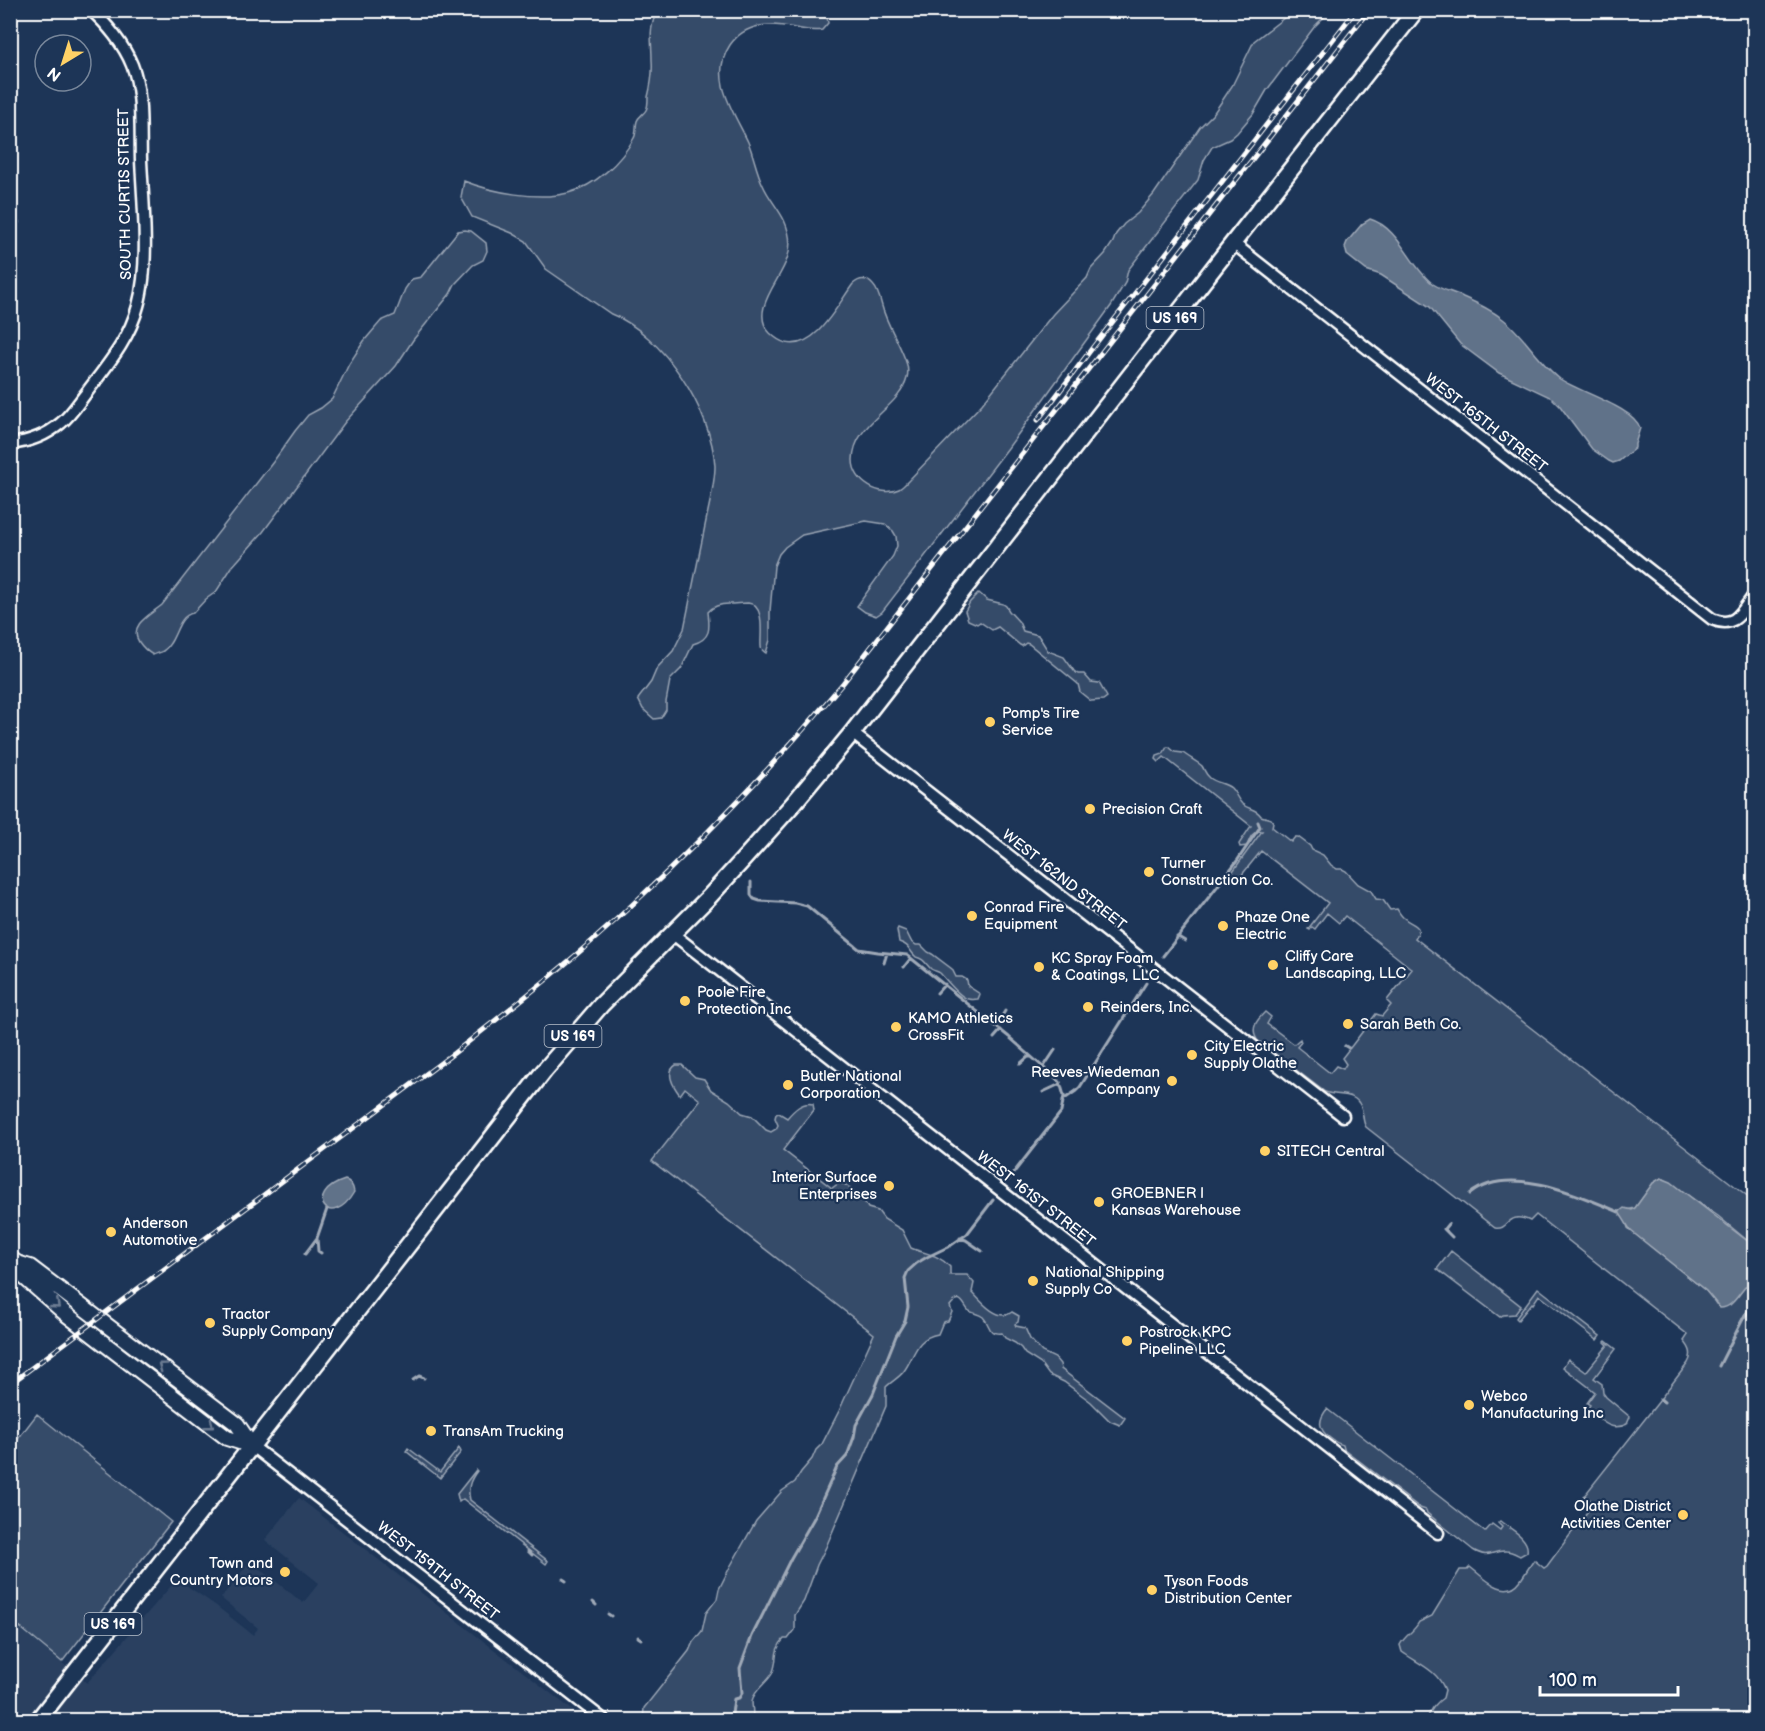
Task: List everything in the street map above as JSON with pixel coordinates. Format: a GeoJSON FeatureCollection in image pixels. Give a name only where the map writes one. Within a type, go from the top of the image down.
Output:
{"type":"FeatureCollection","features":[{"type":"Feature","properties":{"kind":"highway","name":"US 169"},"geometry":{"type":"LineString","coordinates":[[38,1720],[544,1071],[601,1005],[709,897],[793,804],[852,733],[1416,10]]}},
{"type":"Feature","properties":{"kind":"main road","name":"WEST 159TH STREET"},"geometry":{"type":"LineString","coordinates":[[14,1260],[30,1267],[237,1424],[252,1446]]}},
{"type":"Feature","properties":{"kind":"street","name":"SOUTH CURTIS STREET"},"geometry":{"type":"LineString","coordinates":[[12,443],[30,441],[53,429],[68,416],[127,335],[142,288],[143,223],[137,81],[132,65],[123,50],[91,10]]}},
{"type":"Feature","properties":{"kind":"street","name":"WEST 165TH STREET"},"geometry":{"type":"LineString","coordinates":[[1233,243],[1712,619],[1723,624],[1731,622],[1755,595]]}},
{"type":"Feature","properties":{"kind":"street","name":"WEST 162ND STREET"},"geometry":{"type":"LineString","coordinates":[[852,733],[1343,1116]]}},
{"type":"Feature","properties":{"kind":"street","name":"WEST 161ST STREET"},"geometry":{"type":"LineString","coordinates":[[673,934],[1438,1533]]}},
{"type":"Feature","properties":{"kind":"street","name":"WEST 159TH STREET"},"geometry":{"type":"LineString","coordinates":[[252,1446],[604,1720]]}},
{"type":"Feature","properties":{"kind":"street"},"geometry":{"type":"LineString","coordinates":[[10,1715],[18,1720]]}},
{"type":"Feature","properties":{"kind":"shaded area"},"geometry":{"type":"Polygon","coordinates":[[[657,11],[826,11],[828,23],[822,30],[812,31],[768,25],[751,28],[736,37],[724,57],[722,82],[730,107],[750,147],[761,180],[784,220],[789,235],[787,259],[764,306],[764,324],[770,333],[786,343],[807,340],[825,324],[853,284],[866,280],[878,292],[887,321],[904,357],[908,373],[903,389],[860,436],[853,460],[858,475],[869,486],[876,490],[892,491],[903,486],[982,404],[1053,314],[1087,278],[1091,269],[1113,242],[1116,234],[1154,194],[1200,127],[1213,114],[1232,86],[1254,41],[1293,11],[1330,11],[1315,26],[1237,133],[1230,139],[1212,147],[1204,160],[1198,180],[1128,270],[1125,283],[1111,306],[1008,448],[882,612],[876,616],[857,606],[893,556],[897,546],[893,531],[885,524],[866,521],[802,535],[785,547],[774,566],[770,640],[766,653],[761,647],[760,615],[754,605],[726,604],[712,608],[708,612],[709,628],[706,636],[693,644],[681,669],[670,680],[666,710],[661,718],[654,719],[643,709],[638,699],[651,682],[657,668],[673,651],[684,629],[714,478],[712,444],[705,422],[681,377],[649,338],[546,269],[526,241],[472,217],[461,197],[464,181],[488,189],[529,196],[568,193],[588,185],[615,164],[629,147],[634,138],[637,121],[647,107],[652,74],[651,30],[657,11]]]}},
{"type":"Feature","properties":{"kind":"shaded area"},"geometry":{"type":"Polygon","coordinates":[[[1370,219],[1389,230],[1417,268],[1433,284],[1498,316],[1518,333],[1560,379],[1628,414],[1640,428],[1635,448],[1619,461],[1613,463],[1609,461],[1592,449],[1552,398],[1499,373],[1460,344],[1430,307],[1381,275],[1366,270],[1347,255],[1345,247],[1347,242],[1362,224],[1370,219]]]}},
{"type":"Feature","properties":{"kind":"shaded area"},"geometry":{"type":"Polygon","coordinates":[[[458,231],[471,231],[486,243],[487,251],[483,260],[473,265],[455,284],[396,366],[345,422],[263,532],[232,567],[216,592],[183,619],[168,647],[153,655],[148,652],[136,636],[136,630],[142,620],[162,605],[308,415],[332,399],[349,364],[364,341],[381,321],[395,315],[405,289],[412,279],[421,277],[458,231]]]}},
{"type":"Feature","properties":{"kind":"shaded area"},"geometry":{"type":"Polygon","coordinates":[[[979,593],[987,600],[1006,606],[1023,631],[1038,635],[1048,651],[1064,657],[1078,674],[1084,674],[1091,682],[1099,683],[1107,697],[1103,700],[1091,701],[1080,692],[1078,684],[1029,644],[1020,645],[998,627],[992,630],[980,622],[977,624],[968,620],[965,611],[979,593]]]}},
{"type":"Feature","properties":{"kind":"shaded area"},"geometry":{"type":"Polygon","coordinates":[[[1167,747],[1175,752],[1183,753],[1202,766],[1210,778],[1231,788],[1242,804],[1261,816],[1271,819],[1272,827],[1291,842],[1298,837],[1312,850],[1323,855],[1331,865],[1346,871],[1358,884],[1371,891],[1376,899],[1383,900],[1390,910],[1397,909],[1403,917],[1418,928],[1415,938],[1754,1201],[1754,1246],[1718,1216],[1661,1178],[1653,1183],[1635,1208],[1620,1215],[1625,1219],[1628,1228],[1706,1291],[1716,1304],[1730,1305],[1747,1285],[1752,1286],[1754,1290],[1754,1303],[1738,1326],[1754,1306],[1754,1720],[1426,1720],[1435,1705],[1443,1698],[1445,1690],[1432,1672],[1402,1652],[1400,1645],[1402,1642],[1419,1622],[1432,1616],[1460,1570],[1467,1570],[1470,1567],[1494,1585],[1508,1589],[1520,1581],[1534,1560],[1544,1568],[1547,1566],[1593,1504],[1596,1505],[1584,1496],[1660,1400],[1664,1402],[1661,1398],[1688,1363],[1690,1351],[1684,1341],[1688,1335],[1536,1215],[1530,1221],[1522,1218],[1512,1219],[1503,1227],[1495,1228],[1366,1127],[1361,1107],[1355,1099],[1346,1095],[1325,1092],[1257,1040],[1254,1028],[1265,1012],[1271,1017],[1267,1024],[1294,1044],[1300,1039],[1301,1042],[1297,1047],[1330,1073],[1336,1066],[1343,1069],[1346,1064],[1342,1058],[1349,1049],[1344,1046],[1350,1048],[1376,1014],[1382,1016],[1391,1005],[1388,999],[1412,969],[1345,916],[1339,923],[1327,913],[1315,929],[1312,927],[1308,929],[1328,903],[1261,851],[1236,882],[1228,878],[1262,831],[1250,838],[1247,846],[1240,847],[1239,844],[1251,826],[1164,757],[1159,762],[1156,759],[1157,756],[1163,754],[1167,747]]]}},
{"type":"Feature","properties":{"kind":"shaded area"},"geometry":{"type":"Polygon","coordinates":[[[898,928],[906,931],[916,945],[921,945],[952,969],[956,977],[967,980],[968,986],[980,994],[978,999],[964,998],[940,973],[931,969],[908,947],[899,942],[898,928]]]}},
{"type":"Feature","properties":{"kind":"shaded area"},"geometry":{"type":"Polygon","coordinates":[[[676,1065],[682,1065],[695,1077],[704,1079],[711,1090],[729,1101],[742,1113],[752,1116],[771,1132],[778,1125],[776,1114],[779,1113],[787,1118],[802,1105],[813,1104],[814,1110],[783,1150],[832,1188],[839,1183],[849,1187],[862,1198],[868,1208],[878,1211],[884,1219],[902,1230],[911,1248],[937,1257],[946,1263],[950,1267],[950,1275],[967,1275],[974,1283],[972,1292],[985,1306],[1002,1315],[1012,1312],[1019,1316],[1016,1326],[1025,1328],[1030,1339],[1042,1352],[1055,1358],[1061,1369],[1125,1418],[1120,1425],[1110,1421],[1091,1402],[1064,1382],[1049,1375],[1041,1364],[1025,1354],[1002,1333],[992,1331],[983,1317],[968,1310],[959,1299],[953,1302],[950,1306],[952,1312],[948,1321],[943,1322],[938,1334],[930,1336],[920,1344],[902,1373],[886,1387],[886,1406],[817,1565],[804,1601],[795,1615],[795,1630],[788,1639],[780,1643],[772,1674],[753,1697],[752,1720],[643,1720],[644,1708],[702,1631],[706,1613],[717,1599],[719,1589],[730,1567],[756,1521],[782,1491],[795,1482],[822,1444],[874,1334],[652,1161],[700,1100],[685,1088],[680,1095],[677,1091],[671,1075],[676,1065]]]}},
{"type":"Feature","properties":{"kind":"shaded area"},"geometry":{"type":"Polygon","coordinates":[[[1661,1178],[1671,1182],[1754,1246],[1754,1290],[1752,1286],[1747,1285],[1729,1306],[1720,1308],[1706,1291],[1631,1231],[1619,1212],[1624,1208],[1632,1210],[1635,1208],[1653,1183],[1661,1178]]]}},
{"type":"Feature","properties":{"kind":"shaded area"},"geometry":{"type":"Polygon","coordinates":[[[345,1180],[349,1181],[354,1192],[345,1204],[337,1209],[324,1206],[322,1200],[325,1193],[332,1186],[345,1180]]]}},
{"type":"Feature","properties":{"kind":"shaded area"},"geometry":{"type":"Polygon","coordinates":[[[1451,1251],[1521,1306],[1515,1314],[1500,1317],[1437,1269],[1451,1251]]]}},
{"type":"Feature","properties":{"kind":"shaded area"},"geometry":{"type":"Polygon","coordinates":[[[1538,1288],[1600,1336],[1597,1340],[1539,1295],[1518,1320],[1516,1318],[1538,1288]]]}},
{"type":"Feature","properties":{"kind":"shaded area"},"geometry":{"type":"Polygon","coordinates":[[[1606,1341],[1616,1349],[1594,1378],[1602,1384],[1606,1397],[1630,1417],[1627,1424],[1615,1427],[1606,1424],[1587,1409],[1590,1405],[1587,1403],[1595,1392],[1563,1367],[1568,1359],[1586,1372],[1608,1345],[1606,1341]]]}},
{"type":"Feature","properties":{"kind":"shaded area"},"geometry":{"type":"Polygon","coordinates":[[[1327,1409],[1485,1532],[1492,1524],[1500,1530],[1502,1527],[1498,1523],[1500,1521],[1514,1531],[1525,1542],[1527,1552],[1520,1556],[1508,1551],[1483,1554],[1473,1550],[1426,1510],[1420,1508],[1344,1449],[1343,1445],[1326,1435],[1321,1428],[1321,1421],[1327,1409]]]}},
{"type":"Feature","properties":{"kind":"shaded area"},"geometry":{"type":"Polygon","coordinates":[[[37,1414],[171,1522],[62,1662],[11,1620],[11,1448],[37,1414]]]}},
{"type":"Feature","properties":{"kind":"shaded area"},"geometry":{"type":"Polygon","coordinates":[[[408,1448],[440,1472],[459,1448],[461,1452],[440,1478],[406,1451],[408,1448]]]}},
{"type":"Feature","properties":{"kind":"shaded area"},"geometry":{"type":"Polygon","coordinates":[[[476,1470],[470,1484],[470,1500],[548,1561],[546,1564],[463,1499],[459,1502],[457,1494],[476,1470]]]}},
{"type":"Feature","properties":{"kind":"shaded area"},"geometry":{"type":"Polygon","coordinates":[[[299,1498],[585,1720],[11,1720],[10,1621],[87,1683],[177,1579],[253,1635],[258,1628],[221,1598],[250,1561],[303,1603],[319,1583],[265,1540],[299,1498]]]}},
{"type":"Feature","properties":{"kind":"waterway"},"geometry":{"type":"LineString","coordinates":[[1163,956],[1237,861],[1260,827],[1258,822]]}},
{"type":"Feature","properties":{"kind":"waterway"},"geometry":{"type":"LineString","coordinates":[[751,882],[751,895],[754,899],[807,906],[859,949],[907,955],[1009,1037],[1060,1082],[1064,1096],[1061,1112],[1008,1180]]}},
{"type":"Feature","properties":{"kind":"waterway"},"geometry":{"type":"LineString","coordinates":[[1177,937],[1185,941]]}},
{"type":"Feature","properties":{"kind":"waterway"},"geometry":{"type":"LineString","coordinates":[[884,963],[887,953]]}},
{"type":"Feature","properties":{"kind":"waterway"},"geometry":{"type":"LineString","coordinates":[[904,967],[911,958]]}},
{"type":"Feature","properties":{"kind":"waterway"},"geometry":{"type":"LineString","coordinates":[[1063,1100],[1080,1087],[1146,983]]}},
{"type":"Feature","properties":{"kind":"waterway"},"geometry":{"type":"LineString","coordinates":[[937,993],[945,984]]}},
{"type":"Feature","properties":{"kind":"waterway"},"geometry":{"type":"LineString","coordinates":[[996,1026],[1005,1011]]}},
{"type":"Feature","properties":{"kind":"waterway"},"geometry":{"type":"LineString","coordinates":[[994,1038],[1001,1030]]}},
{"type":"Feature","properties":{"kind":"waterway"},"geometry":{"type":"LineString","coordinates":[[1043,1068],[1055,1050]]}},
{"type":"Feature","properties":{"kind":"waterway"},"geometry":{"type":"LineString","coordinates":[[1020,1064],[1030,1057]]}},
{"type":"Feature","properties":{"kind":"waterway"},"geometry":{"type":"LineString","coordinates":[[1043,1092],[1060,1086]]}},
{"type":"Feature","properties":{"kind":"waterway"},"geometry":{"type":"LineString","coordinates":[[1470,1194],[1486,1185],[1504,1181],[1524,1182],[1565,1191],[1619,1212]]}},
{"type":"Feature","properties":{"kind":"waterway"},"geometry":{"type":"LineString","coordinates":[[735,1720],[732,1714],[734,1699],[739,1698],[742,1693],[740,1668],[752,1636],[814,1518],[837,1467],[847,1456],[856,1425],[873,1394],[896,1336],[905,1321],[908,1307],[905,1278],[908,1271],[917,1263],[950,1246],[967,1234],[993,1200]]}},
{"type":"Feature","properties":{"kind":"waterway"},"geometry":{"type":"LineString","coordinates":[[305,1254],[317,1238],[327,1209]]}},
{"type":"Feature","properties":{"kind":"waterway"},"geometry":{"type":"LineString","coordinates":[[1448,1224],[1444,1229],[1452,1237]]}},
{"type":"Feature","properties":{"kind":"waterway"},"geometry":{"type":"LineString","coordinates":[[317,1238],[318,1251],[321,1253]]}},
{"type":"Feature","properties":{"kind":"waterway"},"geometry":{"type":"LineString","coordinates":[[960,1238],[982,1251]]}},
{"type":"Feature","properties":{"kind":"waterway"},"geometry":{"type":"LineString","coordinates":[[1719,1366],[1745,1315],[1754,1304]]}},
{"type":"Feature","properties":{"kind":"waterway"},"geometry":{"type":"LineString","coordinates":[[413,1380],[419,1376],[424,1378]]}},
{"type":"Feature","properties":{"kind":"waterway"},"geometry":{"type":"LineString","coordinates":[[1660,1399],[1664,1402]]}},
{"type":"Feature","properties":{"kind":"waterway"},"geometry":{"type":"LineString","coordinates":[[1584,1496],[1595,1505]]}},
{"type":"Feature","properties":{"kind":"waterway"},"geometry":{"type":"LineString","coordinates":[[528,1551],[532,1555]]}},
{"type":"Feature","properties":{"kind":"waterway"},"geometry":{"type":"LineString","coordinates":[[593,1602],[596,1605]]}},
{"type":"Feature","properties":{"kind":"railway"},"geometry":{"type":"LineString","coordinates":[[1038,420],[1356,10]]}},
{"type":"Feature","properties":{"kind":"railway"},"geometry":{"type":"LineString","coordinates":[[10,1384],[500,1017],[612,924],[715,824],[768,769],[843,683],[1369,10]]}},
{"type":"Feature","properties":{"kind":"place","name":"Pomp's Tire Service"},"geometry":{"type":"Point","coordinates":[990,722]}},
{"type":"Feature","properties":{"kind":"place","name":"Precision Craft"},"geometry":{"type":"Point","coordinates":[1090,809]}},
{"type":"Feature","properties":{"kind":"place","name":"Turner Construction Co."},"geometry":{"type":"Point","coordinates":[1149,872]}},
{"type":"Feature","properties":{"kind":"place","name":"Conrad Fire Equipment"},"geometry":{"type":"Point","coordinates":[972,916]}},
{"type":"Feature","properties":{"kind":"place","name":"Phaze One Electric"},"geometry":{"type":"Point","coordinates":[1223,926]}},
{"type":"Feature","properties":{"kind":"place","name":"Cliffy Care Landscaping, LLC"},"geometry":{"type":"Point","coordinates":[1273,965]}},
{"type":"Feature","properties":{"kind":"place","name":"KC Spray Foam & Coatings, LLC"},"geometry":{"type":"Point","coordinates":[1039,967]}},
{"type":"Feature","properties":{"kind":"place","name":"Poole Fire Protection Inc"},"geometry":{"type":"Point","coordinates":[685,1001]}},
{"type":"Feature","properties":{"kind":"place","name":"Reinders, Inc."},"geometry":{"type":"Point","coordinates":[1088,1007]}},
{"type":"Feature","properties":{"kind":"place","name":"Sarah Beth Co."},"geometry":{"type":"Point","coordinates":[1348,1024]}},
{"type":"Feature","properties":{"kind":"place","name":"KAMO Athletics CrossFit"},"geometry":{"type":"Point","coordinates":[896,1027]}},
{"type":"Feature","properties":{"kind":"place","name":"City Electric Supply Olathe"},"geometry":{"type":"Point","coordinates":[1192,1055]}},
{"type":"Feature","properties":{"kind":"place","name":"Reeves-Wiedeman Company"},"geometry":{"type":"Point","coordinates":[1172,1081]}},
{"type":"Feature","properties":{"kind":"place","name":"Butler National Corporation"},"geometry":{"type":"Point","coordinates":[788,1085]}},
{"type":"Feature","properties":{"kind":"place","name":"SITECH Central"},"geometry":{"type":"Point","coordinates":[1265,1151]}},
{"type":"Feature","properties":{"kind":"place","name":"Interior Surface Enterprises"},"geometry":{"type":"Point","coordinates":[889,1186]}},
{"type":"Feature","properties":{"kind":"place","name":"GROEBNER | Kansas Warehouse"},"geometry":{"type":"Point","coordinates":[1099,1202]}},
{"type":"Feature","properties":{"kind":"place","name":"Anderson Automotive"},"geometry":{"type":"Point","coordinates":[111,1232]}},
{"type":"Feature","properties":{"kind":"place","name":"National Shipping Supply Co"},"geometry":{"type":"Point","coordinates":[1033,1281]}},
{"type":"Feature","properties":{"kind":"place","name":"Tractor Supply Company"},"geometry":{"type":"Point","coordinates":[210,1323]}},
{"type":"Feature","properties":{"kind":"place","name":"Postrock KPC Pipeline LLC"},"geometry":{"type":"Point","coordinates":[1127,1341]}},
{"type":"Feature","properties":{"kind":"place","name":"Webco Manufacturing Inc"},"geometry":{"type":"Point","coordinates":[1469,1405]}},
{"type":"Feature","properties":{"kind":"place","name":"TransAm Trucking"},"geometry":{"type":"Point","coordinates":[431,1431]}},
{"type":"Feature","properties":{"kind":"place","name":"Olathe District Activities Center"},"geometry":{"type":"Point","coordinates":[1683,1515]}},
{"type":"Feature","properties":{"kind":"place","name":"Town and Country Motors"},"geometry":{"type":"Point","coordinates":[285,1572]}},
{"type":"Feature","properties":{"kind":"place","name":"Tyson Foods Distribution Center"},"geometry":{"type":"Point","coordinates":[1152,1590]}}]}
